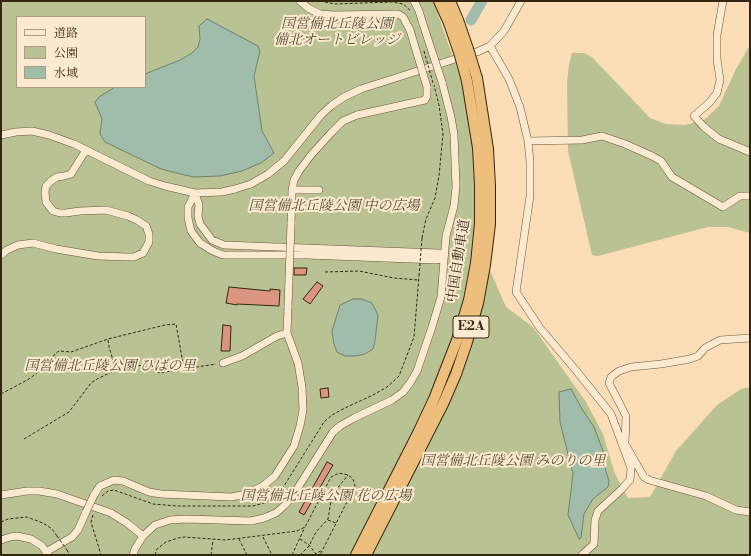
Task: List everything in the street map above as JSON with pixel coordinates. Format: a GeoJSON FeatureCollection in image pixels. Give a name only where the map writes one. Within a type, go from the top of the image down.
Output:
{"type":"FeatureCollection","features":[{"type":"Feature","properties":{"kind":"highway","name":"中国自動車道"},"geometry":{"type":"LineString","coordinates":[[356,555],[434,399],[457,340],[468,300],[476,262],[480,223],[480,186],[478,148],[468,49],[440,1]]}},
{"type":"Feature","properties":{"kind":"highway","name":"中国自動車道"},"geometry":{"type":"LineString","coordinates":[[450,1],[453,22]]}},
{"type":"Feature","properties":{"kind":"highway","name":"中国自動車道"},"geometry":{"type":"LineString","coordinates":[[366,555],[443,404],[456,374],[478,303],[489,231],[490,186],[487,142],[472,80]]}},
{"type":"Feature","properties":{"kind":"street"},"geometry":{"type":"LineString","coordinates":[[1,540],[17,536],[31,539],[42,546],[47,554],[72,537],[90,513],[94,495],[100,486],[114,480],[155,493],[231,497],[248,494],[263,486],[274,476],[294,446],[303,410],[302,387],[298,362],[287,333],[290,224],[294,180],[315,151],[344,121],[357,115],[424,100],[430,86],[410,30],[403,17],[398,14],[334,16],[320,14],[308,8],[300,1]]}},
{"type":"Feature","properties":{"kind":"street"},"geometry":{"type":"LineString","coordinates":[[133,555],[143,536],[155,525],[170,520],[251,521],[276,513],[294,494],[333,432],[354,418],[392,400],[403,392],[417,371],[439,305],[443,282],[446,236],[454,206],[456,187],[454,134],[451,117],[420,11],[414,1]]}},
{"type":"Feature","properties":{"kind":"street"},"geometry":{"type":"LineString","coordinates":[[1,135],[32,131],[64,140],[149,182],[195,192],[222,192],[235,189],[250,184],[268,174],[284,161],[321,115],[344,97],[361,89],[454,60],[490,46],[504,31],[521,1]]}},
{"type":"Feature","properties":{"kind":"street"},"geometry":{"type":"LineString","coordinates":[[723,1],[717,35],[716,59],[720,80],[717,93],[709,103],[694,116],[704,127],[718,138],[750,152]]}},
{"type":"Feature","properties":{"kind":"street"},"geometry":{"type":"LineString","coordinates":[[490,46],[509,80],[520,107],[528,141],[530,162],[530,196],[516,292],[540,328],[611,414],[623,442],[631,468],[630,480],[598,511],[595,520],[594,544],[582,555]]}},
{"type":"Feature","properties":{"kind":"street"},"geometry":{"type":"LineString","coordinates":[[528,141],[576,140],[602,136],[625,144],[661,162],[672,177],[723,207],[740,196],[750,196]]}},
{"type":"Feature","properties":{"kind":"street"},"geometry":{"type":"LineString","coordinates":[[1,255],[7,250],[18,245],[33,243],[56,249],[98,256],[127,258],[143,253],[149,242],[149,234],[146,226],[137,220],[106,210],[60,213],[53,211],[46,202],[46,186],[57,177],[71,174],[86,150]]}},
{"type":"Feature","properties":{"kind":"street"},"geometry":{"type":"LineString","coordinates":[[292,190],[319,190]]}},
{"type":"Feature","properties":{"kind":"street"},"geometry":{"type":"LineString","coordinates":[[195,192],[200,224],[212,240],[224,245],[430,252],[438,253],[444,256]]}},
{"type":"Feature","properties":{"kind":"street"},"geometry":{"type":"LineString","coordinates":[[195,192],[188,207],[188,218],[191,231],[200,244],[223,255],[277,255],[437,260],[444,256]]}},
{"type":"Feature","properties":{"kind":"street"},"geometry":{"type":"LineString","coordinates":[[223,363],[242,356],[277,336],[287,333]]}},
{"type":"Feature","properties":{"kind":"street"},"geometry":{"type":"LineString","coordinates":[[750,338],[720,340],[705,348],[698,356],[690,359],[631,367],[619,371],[611,377],[609,383],[626,416],[623,442],[644,477],[649,480],[706,496],[736,510],[750,512]]}},
{"type":"Feature","properties":{"kind":"street"},"geometry":{"type":"LineString","coordinates":[[1,495],[27,491],[57,494],[111,513],[127,523],[143,536]]}},
{"type":"Feature","properties":{"kind":"path"},"geometry":{"type":"LineString","coordinates":[[320,1],[336,4],[392,2],[403,4],[413,15]]}},
{"type":"Feature","properties":{"kind":"path"},"geometry":{"type":"LineString","coordinates":[[419,276],[422,238],[426,219],[435,198],[439,176],[443,134],[439,105],[430,86],[423,48]]}},
{"type":"Feature","properties":{"kind":"path"},"geometry":{"type":"LineString","coordinates":[[325,272],[359,271],[394,278],[418,280]]}},
{"type":"Feature","properties":{"kind":"path"},"geometry":{"type":"LineString","coordinates":[[1,394],[29,379],[42,369],[56,353],[60,351],[71,352],[108,339],[152,328],[176,324],[184,369]]}},
{"type":"Feature","properties":{"kind":"path"},"geometry":{"type":"LineString","coordinates":[[108,339],[116,370]]}},
{"type":"Feature","properties":{"kind":"path"},"geometry":{"type":"LineString","coordinates":[[24,439],[69,412],[91,383],[116,370],[137,364],[152,368],[159,373],[223,363]]}},
{"type":"Feature","properties":{"kind":"path"},"geometry":{"type":"LineString","coordinates":[[292,555],[324,489],[331,478],[339,473],[348,474],[353,479],[355,486],[320,555]]}},
{"type":"Feature","properties":{"kind":"path"},"geometry":{"type":"LineString","coordinates":[[300,555],[309,545],[316,532],[328,520],[332,496],[348,474]]}},
{"type":"Feature","properties":{"kind":"path"},"geometry":{"type":"LineString","coordinates":[[324,489],[332,496]]}},
{"type":"Feature","properties":{"kind":"path"},"geometry":{"type":"LineString","coordinates":[[90,513],[91,522],[101,555]]}},
{"type":"Feature","properties":{"kind":"path"},"geometry":{"type":"LineString","coordinates":[[1,522],[8,519],[27,517],[43,523],[52,529],[70,555]]}},
{"type":"Feature","properties":{"kind":"path"},"geometry":{"type":"LineString","coordinates":[[328,520],[336,524]]}},
{"type":"Feature","properties":{"kind":"path"},"geometry":{"type":"LineString","coordinates":[[155,555],[157,549],[166,542],[178,538],[239,539],[297,531],[305,527]]}},
{"type":"Feature","properties":{"kind":"path"},"geometry":{"type":"LineString","coordinates":[[263,536],[272,555]]}},
{"type":"Feature","properties":{"kind":"path"},"geometry":{"type":"LineString","coordinates":[[211,555],[213,539]]}},
{"type":"Feature","properties":{"kind":"path"},"geometry":{"type":"LineString","coordinates":[[239,539],[247,555]]}},
{"type":"Feature","properties":{"kind":"path"},"geometry":{"type":"LineString","coordinates":[[300,539],[309,545],[316,554]]}},
{"type":"Feature","properties":{"kind":"path"},"geometry":{"type":"LineString","coordinates":[[314,555],[323,550]]}},
{"type":"Feature","properties":{"kind":"green space"},"geometry":{"type":"Polygon","coordinates":[[[1,1],[433,1],[462,82],[470,122],[476,184],[474,234],[506,307],[533,327],[586,402],[603,434],[615,474],[628,498],[650,497],[676,451],[717,405],[741,389],[750,387],[750,555],[1,555],[1,1]]]}},
{"type":"Feature","properties":{"kind":"green space"},"geometry":{"type":"Polygon","coordinates":[[[750,45],[750,233],[728,227],[708,227],[598,256],[592,255],[568,151],[567,83],[572,53],[584,53],[592,57],[650,118],[666,124],[685,125],[704,120],[719,106],[736,69],[750,45]]]}},
{"type":"Feature","properties":{"kind":"water"},"geometry":{"type":"Polygon","coordinates":[[[207,19],[258,46],[260,51],[254,76],[262,131],[274,153],[261,163],[242,171],[220,176],[193,177],[161,169],[105,142],[100,134],[102,119],[95,102],[99,97],[113,88],[146,88],[146,74],[180,60],[192,53],[198,47],[200,39],[199,26],[207,19]]]}},
{"type":"Feature","properties":{"kind":"water"},"geometry":{"type":"Polygon","coordinates":[[[353,299],[362,299],[372,303],[378,315],[375,341],[373,349],[365,354],[345,356],[337,352],[332,331],[340,305],[353,299]]]}},
{"type":"Feature","properties":{"kind":"water"},"geometry":{"type":"Polygon","coordinates":[[[571,389],[594,427],[603,451],[602,458],[609,481],[608,487],[593,499],[584,514],[581,538],[579,539],[568,515],[573,474],[560,422],[559,392],[571,389]]]}},
{"type":"Feature","properties":{"kind":"building"},"geometry":{"type":"Polygon","coordinates":[[[294,268],[307,268],[306,275],[294,275],[294,268]]]}},
{"type":"Feature","properties":{"kind":"building"},"geometry":{"type":"Polygon","coordinates":[[[317,282],[323,286],[310,304],[303,299],[317,282]]]}},
{"type":"Feature","properties":{"kind":"building"},"geometry":{"type":"Polygon","coordinates":[[[229,287],[270,291],[270,289],[280,290],[279,306],[237,305],[226,303],[229,287]]]}},
{"type":"Feature","properties":{"kind":"building"},"geometry":{"type":"Polygon","coordinates":[[[223,325],[231,326],[230,351],[221,351],[223,325]]]}},
{"type":"Feature","properties":{"kind":"building"},"geometry":{"type":"Polygon","coordinates":[[[328,388],[329,397],[321,398],[320,389],[328,388]]]}},
{"type":"Feature","properties":{"kind":"building"},"geometry":{"type":"Polygon","coordinates":[[[327,462],[333,465],[304,515],[299,512],[327,462]]]}},
{"type":"Feature","properties":{"kind":"waterway"},"geometry":{"type":"LineString","coordinates":[[471,20],[482,1]]}},
{"type":"Feature","properties":{"kind":"park label","name":"国営備北丘陵公園 備北オートビレッジ"},"geometry":{"type":"Point","coordinates":[337,34]}},
{"type":"Feature","properties":{"kind":"park label","name":"国営備北丘陵公園 中の広場"},"geometry":{"type":"Point","coordinates":[334,207]}},
{"type":"Feature","properties":{"kind":"park label","name":"国営備北丘陵公園 ひばの里"},"geometry":{"type":"Point","coordinates":[110,367]}},
{"type":"Feature","properties":{"kind":"park label","name":"国営備北丘陵公園 みのりの里"},"geometry":{"type":"Point","coordinates":[513,462]}},
{"type":"Feature","properties":{"kind":"park label","name":"国営備北丘陵公園 花の広場"},"geometry":{"type":"Point","coordinates":[326,497]}}]}
